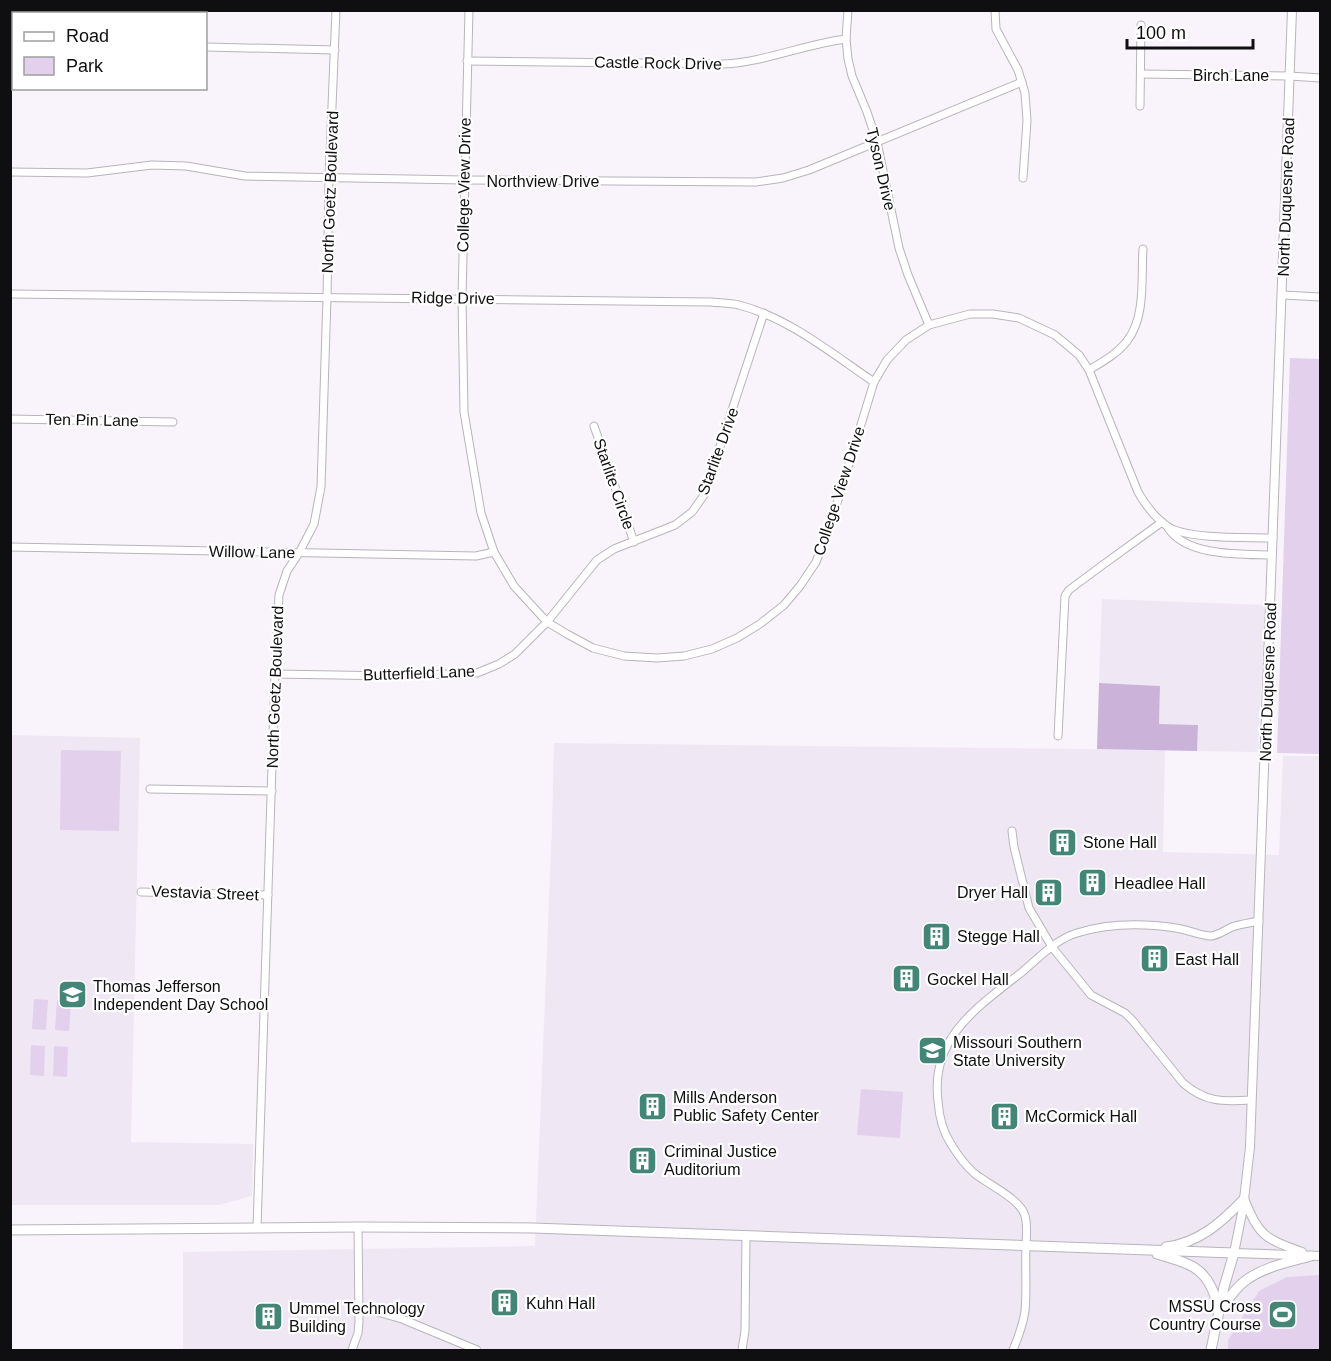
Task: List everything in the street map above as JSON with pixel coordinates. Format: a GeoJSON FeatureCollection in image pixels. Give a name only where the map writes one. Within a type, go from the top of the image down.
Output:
{"type":"FeatureCollection","features":[{"type":"Feature","properties":{"kind":"main road"},"geometry":{"type":"LineString","coordinates":[[1143,1250],[1174,1246],[1198,1238],[1218,1224],[1244,1198]]}},
{"type":"Feature","properties":{"kind":"main road"},"geometry":{"type":"LineString","coordinates":[[10,1230],[533,1228],[1234,1253]]}},
{"type":"Feature","properties":{"kind":"main road"},"geometry":{"type":"LineString","coordinates":[[1143,1250],[1185,1262],[1200,1271],[1211,1287],[1219,1311]]}},
{"type":"Feature","properties":{"kind":"main road","name":"North Duquesne Road"},"geometry":{"type":"LineString","coordinates":[[1211,1350],[1224,1287],[1234,1253]]}},
{"type":"Feature","properties":{"kind":"main road"},"geometry":{"type":"LineString","coordinates":[[1219,1311],[1248,1279],[1272,1268],[1316,1256]]}},
{"type":"Feature","properties":{"kind":"street","name":"North Goetz Boulevard"},"geometry":{"type":"LineString","coordinates":[[257,1228],[279,595],[287,571],[314,524],[321,487],[336,10]]}},
{"type":"Feature","properties":{"kind":"street","name":"College View Drive"},"geometry":{"type":"LineString","coordinates":[[469,10],[462,298],[464,412],[481,513],[494,552],[514,586],[547,622],[593,648],[624,656],[657,658],[684,656],[712,649],[760,624],[783,605],[800,586],[816,562],[830,526],[874,382],[887,360],[906,340],[929,325],[970,314],[993,314],[1019,318],[1055,335],[1079,355],[1089,370],[1138,492],[1147,506],[1178,539],[1203,550],[1272,555]]}},
{"type":"Feature","properties":{"kind":"street","name":"Tyson Drive"},"geometry":{"type":"LineString","coordinates":[[848,10],[846,39],[852,76],[877,142],[899,248],[929,325]]}},
{"type":"Feature","properties":{"kind":"street"},"geometry":{"type":"LineString","coordinates":[[995,10],[996,29],[1014,64],[1025,93],[1027,117],[1023,178]]}},
{"type":"Feature","properties":{"kind":"street","name":"North Duquesne Road"},"geometry":{"type":"LineString","coordinates":[[1234,1253],[1250,1147],[1292,10]]}},
{"type":"Feature","properties":{"kind":"street"},"geometry":{"type":"LineString","coordinates":[[1140,106],[1141,25]]}},
{"type":"Feature","properties":{"kind":"street","name":"Castle Rock Drive"},"geometry":{"type":"LineString","coordinates":[[467,61],[743,63],[846,39]]}},
{"type":"Feature","properties":{"kind":"street"},"geometry":{"type":"LineString","coordinates":[[207,47],[335,50]]}},
{"type":"Feature","properties":{"kind":"street","name":"Birch Lane"},"geometry":{"type":"LineString","coordinates":[[1140,74],[1320,78]]}},
{"type":"Feature","properties":{"kind":"street","name":"Northview Drive"},"geometry":{"type":"LineString","coordinates":[[10,172],[87,173],[153,165],[186,166],[244,176],[756,182],[783,178],[809,170],[1022,82]]}},
{"type":"Feature","properties":{"kind":"street"},"geometry":{"type":"LineString","coordinates":[[1089,370],[1127,342],[1135,327],[1140,308],[1143,249]]}},
{"type":"Feature","properties":{"kind":"street","name":"Ridge Drive"},"geometry":{"type":"LineString","coordinates":[[10,294],[711,302],[737,305],[764,313],[796,329],[874,382]]}},
{"type":"Feature","properties":{"kind":"street"},"geometry":{"type":"LineString","coordinates":[[1283,296],[1320,297]]}},
{"type":"Feature","properties":{"kind":"street","name":"Starlite Drive"},"geometry":{"type":"LineString","coordinates":[[547,622],[597,560],[614,549],[675,525],[692,512],[704,495],[764,313]]}},
{"type":"Feature","properties":{"kind":"street","name":"Ten Pin Lane"},"geometry":{"type":"LineString","coordinates":[[10,419],[173,422]]}},
{"type":"Feature","properties":{"kind":"street","name":"Starlite Circle"},"geometry":{"type":"LineString","coordinates":[[594,426],[634,542]]}},
{"type":"Feature","properties":{"kind":"street"},"geometry":{"type":"LineString","coordinates":[[1058,736],[1064,602],[1069,591],[1104,564],[1165,524],[1178,531],[1198,535],[1273,538]]}},
{"type":"Feature","properties":{"kind":"street","name":"Willow Lane"},"geometry":{"type":"LineString","coordinates":[[10,547],[476,556],[494,552]]}},
{"type":"Feature","properties":{"kind":"street","name":"Butterfield Lane"},"geometry":{"type":"LineString","coordinates":[[275,674],[394,676],[477,673],[515,654],[547,622]]}},
{"type":"Feature","properties":{"kind":"street"},"geometry":{"type":"LineString","coordinates":[[150,789],[272,791]]}},
{"type":"Feature","properties":{"kind":"street"},"geometry":{"type":"LineString","coordinates":[[1012,831],[1029,908],[1052,947],[1091,995],[1125,1013],[1191,1090],[1202,1096],[1224,1102],[1251,1100]]}},
{"type":"Feature","properties":{"kind":"street","name":"Vestavia Street"},"geometry":{"type":"LineString","coordinates":[[141,892],[268,895]]}},
{"type":"Feature","properties":{"kind":"street"},"geometry":{"type":"LineString","coordinates":[[1014,1350],[1025,1310],[1027,1228],[1025,1214],[1000,1190],[974,1173],[950,1143],[939,1113],[937,1093],[940,1062],[946,1046],[954,1032],[983,1003],[1052,947],[1074,934],[1090,929],[1138,924],[1177,928],[1212,936],[1238,925],[1259,921]]}},
{"type":"Feature","properties":{"kind":"street"},"geometry":{"type":"LineString","coordinates":[[1244,1198],[1255,1223],[1264,1236],[1316,1256]]}},
{"type":"Feature","properties":{"kind":"street"},"geometry":{"type":"LineString","coordinates":[[352,1350],[358,1333],[360,1306],[358,1227]]}},
{"type":"Feature","properties":{"kind":"street"},"geometry":{"type":"LineString","coordinates":[[742,1350],[745,1331],[746,1235]]}},
{"type":"Feature","properties":{"kind":"street"},"geometry":{"type":"LineString","coordinates":[[1234,1253],[1316,1256]]}},
{"type":"Feature","properties":{"kind":"street"},"geometry":{"type":"LineString","coordinates":[[360,1306],[411,1322],[477,1350]]}},
{"type":"Feature","properties":{"kind":"shaded area"},"geometry":{"type":"Polygon","coordinates":[[[1102,599],[1265,605],[1258,752],[1197,751],[1198,725],[1159,724],[1160,686],[1099,683],[1102,599]]]}},
{"type":"Feature","properties":{"kind":"shaded area"},"geometry":{"type":"Polygon","coordinates":[[[1099,683],[1160,686],[1159,724],[1198,725],[1197,751],[1097,749],[1099,683]]]}},
{"type":"Feature","properties":{"kind":"shaded area","name":"Thomas Jefferson Independent Day School"},"geometry":{"type":"Polygon","coordinates":[[[11,735],[140,738],[131,1142],[253,1144],[252,1196],[219,1205],[11,1205],[11,735]]]}},
{"type":"Feature","properties":{"kind":"shaded area","name":"Missouri Southern State University"},"geometry":{"type":"Polygon","coordinates":[[[554,743],[1165,750],[1163,852],[1279,855],[1283,756],[1320,756],[1320,1350],[183,1350],[183,1252],[535,1246],[554,743]]]}},
{"type":"Feature","properties":{"kind":"green space"},"geometry":{"type":"Polygon","coordinates":[[[1290,358],[1320,359],[1320,754],[1277,753],[1290,358]]]}},
{"type":"Feature","properties":{"kind":"green space"},"geometry":{"type":"Polygon","coordinates":[[[61,750],[121,751],[119,831],[60,830],[61,750]]]}},
{"type":"Feature","properties":{"kind":"green space"},"geometry":{"type":"Polygon","coordinates":[[[34,999],[48,1000],[46,1030],[32,1029],[34,999]]]}},
{"type":"Feature","properties":{"kind":"green space"},"geometry":{"type":"Polygon","coordinates":[[[57,1000],[71,1001],[69,1031],[55,1030],[57,1000]]]}},
{"type":"Feature","properties":{"kind":"green space"},"geometry":{"type":"Polygon","coordinates":[[[31,1045],[45,1046],[44,1076],[30,1075],[31,1045]]]}},
{"type":"Feature","properties":{"kind":"green space"},"geometry":{"type":"Polygon","coordinates":[[[54,1046],[68,1047],[67,1077],[53,1076],[54,1046]]]}},
{"type":"Feature","properties":{"kind":"green space"},"geometry":{"type":"Polygon","coordinates":[[[861,1089],[903,1092],[900,1138],[857,1135],[861,1089]]]}},
{"type":"Feature","properties":{"kind":"green space","name":"MSSU Cross Country Course"},"geometry":{"type":"Polygon","coordinates":[[[1320,1275],[1320,1350],[1228,1350],[1228,1340],[1259,1291],[1287,1277],[1320,1275]]]}},
{"type":"Feature","properties":{"kind":"place","name":"Stone Hall"},"geometry":{"type":"Point","coordinates":[1062,842]}},
{"type":"Feature","properties":{"kind":"place","name":"Headlee Hall"},"geometry":{"type":"Point","coordinates":[1093,883]}},
{"type":"Feature","properties":{"kind":"place","name":"Dryer Hall"},"geometry":{"type":"Point","coordinates":[1049,892]}},
{"type":"Feature","properties":{"kind":"place","name":"Stegge Hall"},"geometry":{"type":"Point","coordinates":[936,936]}},
{"type":"Feature","properties":{"kind":"place","name":"East Hall"},"geometry":{"type":"Point","coordinates":[1154,959]}},
{"type":"Feature","properties":{"kind":"place","name":"Gockel Hall"},"geometry":{"type":"Point","coordinates":[906,979]}},
{"type":"Feature","properties":{"kind":"place","name":"Thomas Jefferson Independent Day School"},"geometry":{"type":"Point","coordinates":[72,995]}},
{"type":"Feature","properties":{"kind":"place","name":"Missouri Southern State University"},"geometry":{"type":"Point","coordinates":[932,1051]}},
{"type":"Feature","properties":{"kind":"place","name":"Mills Anderson Public Safety Center"},"geometry":{"type":"Point","coordinates":[652,1106]}},
{"type":"Feature","properties":{"kind":"place","name":"McCormick Hall"},"geometry":{"type":"Point","coordinates":[1004,1116]}},
{"type":"Feature","properties":{"kind":"place","name":"Criminal Justice Auditorium"},"geometry":{"type":"Point","coordinates":[643,1160]}},
{"type":"Feature","properties":{"kind":"place","name":"Kuhn Hall"},"geometry":{"type":"Point","coordinates":[505,1303]}},
{"type":"Feature","properties":{"kind":"place","name":"MSSU Cross Country Course"},"geometry":{"type":"Point","coordinates":[1282,1315]}},
{"type":"Feature","properties":{"kind":"place","name":"Ummel Technology Building"},"geometry":{"type":"Point","coordinates":[268,1317]}}]}
